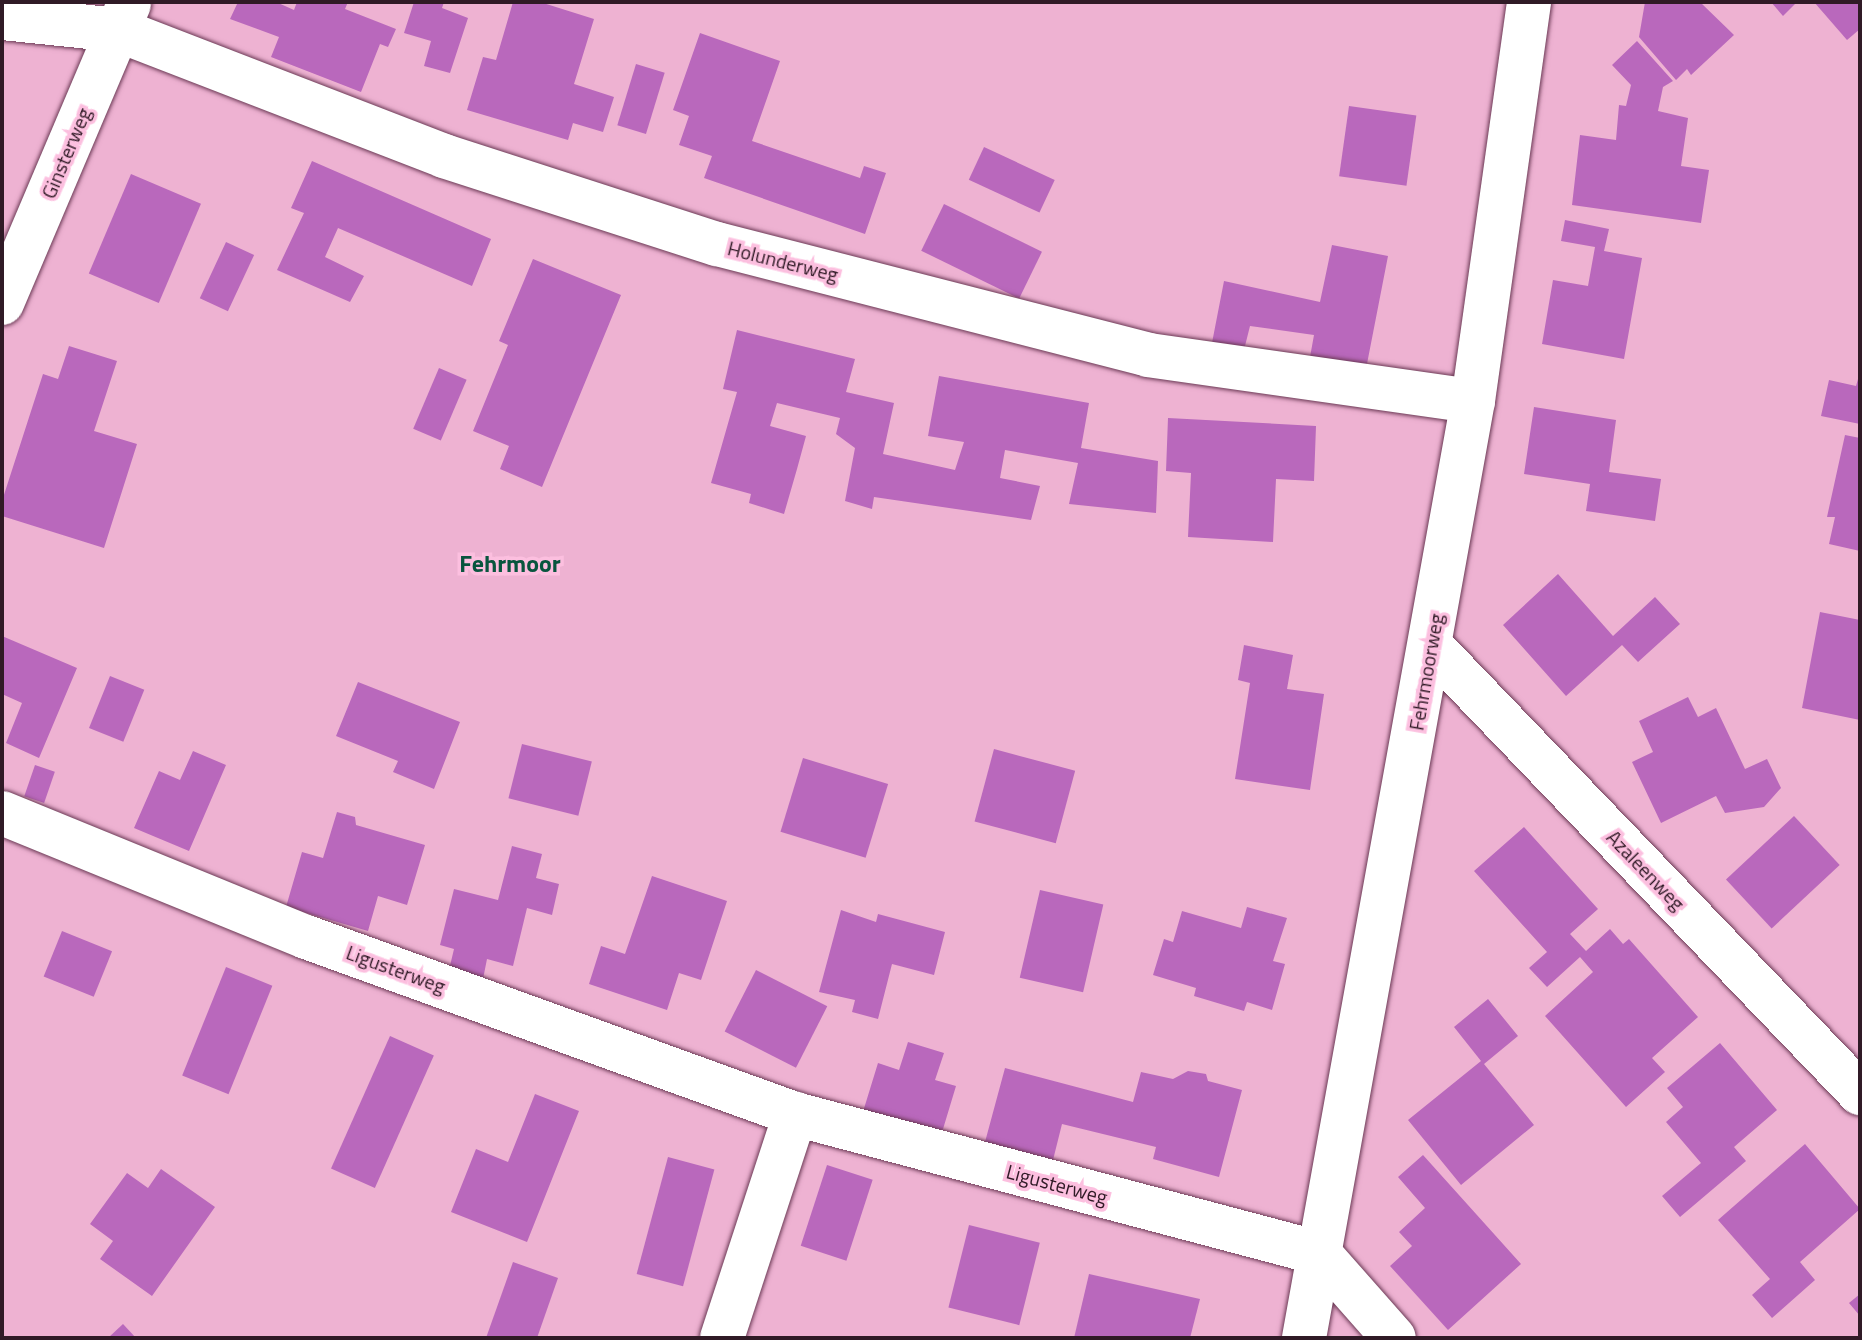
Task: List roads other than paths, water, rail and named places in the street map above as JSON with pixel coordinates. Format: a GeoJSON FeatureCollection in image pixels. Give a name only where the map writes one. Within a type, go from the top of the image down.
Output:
{"type":"FeatureCollection","features":[{"type":"Feature","properties":{"kind":"street","name":"Fehrmoorweg"},"geometry":{"type":"LineString","coordinates":[[1304,1338],[1473,401],[1529,2]]}},
{"type":"Feature","properties":{"kind":"street","name":"Holunderweg"},"geometry":{"type":"LineString","coordinates":[[2,18],[124,16],[444,156],[717,244],[1148,355],[1473,401]]}},
{"type":"Feature","properties":{"kind":"street","name":"Ginsterweg"},"geometry":{"type":"LineString","coordinates":[[2,303],[124,16]]}},
{"type":"Feature","properties":{"kind":"street","name":"Azaleenweg"},"geometry":{"type":"LineString","coordinates":[[1431,646],[1860,1093]]}},
{"type":"Feature","properties":{"kind":"street","name":"Ligusterweg"},"geometry":{"type":"LineString","coordinates":[[2,813],[306,937],[795,1114],[1319,1253]]}},
{"type":"Feature","properties":{"kind":"street"},"geometry":{"type":"LineString","coordinates":[[722,1338],[795,1114]]}},
{"type":"Feature","properties":{"kind":"street"},"geometry":{"type":"LineString","coordinates":[[1319,1253],[1394,1338]]}},
{"type":"Feature","properties":{"kind":"district","name":"Fehrmoor"},"geometry":{"type":"Point","coordinates":[510,564]}}]}
